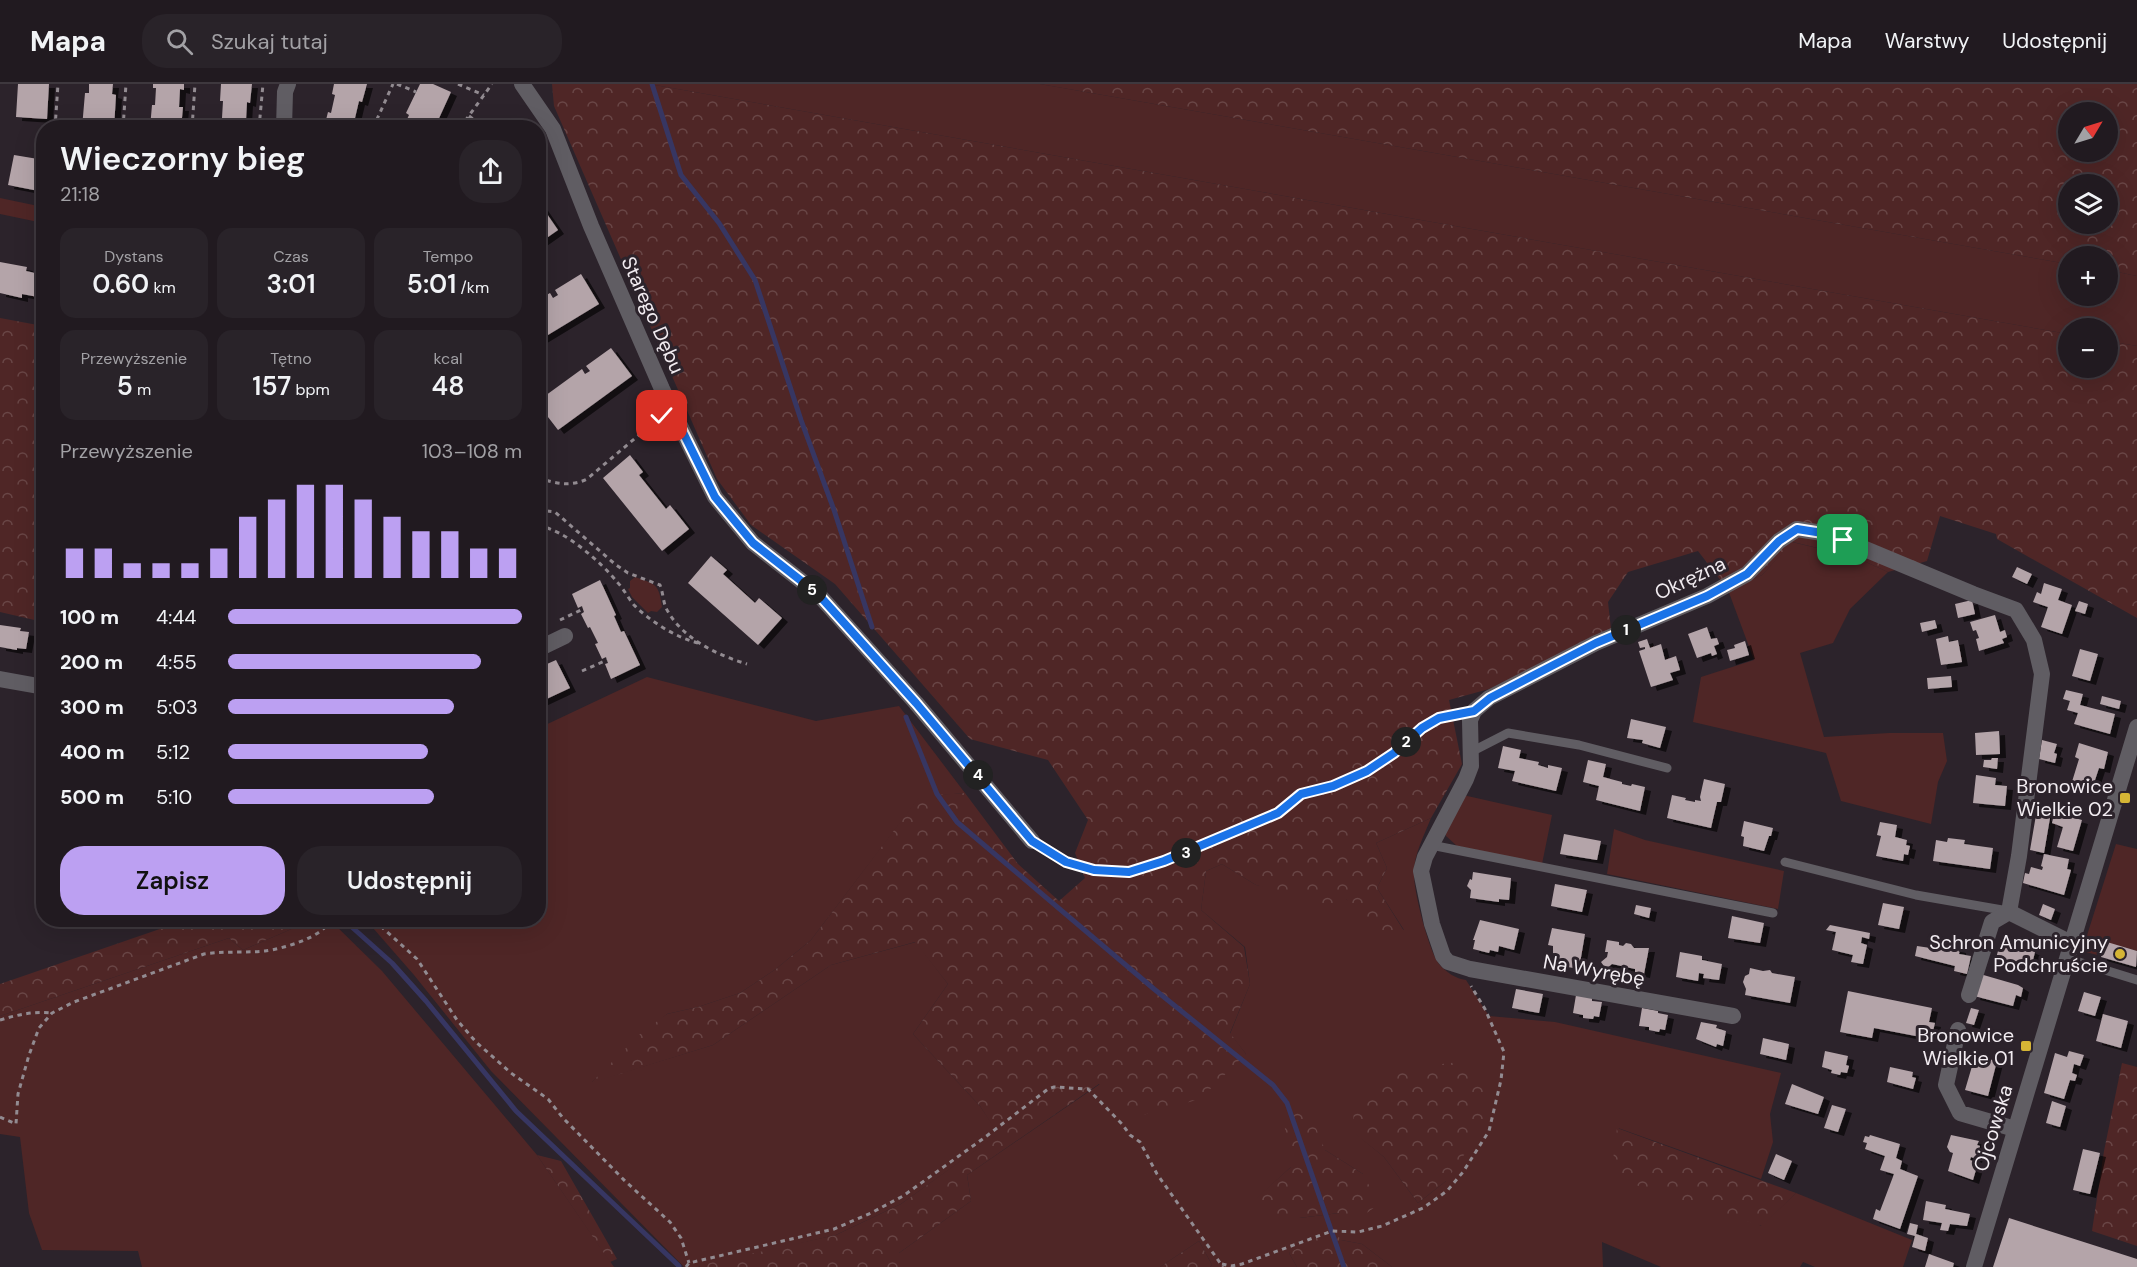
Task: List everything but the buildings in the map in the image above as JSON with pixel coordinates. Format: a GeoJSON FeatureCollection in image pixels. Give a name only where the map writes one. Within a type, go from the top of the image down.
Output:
{"type":"FeatureCollection","features":[{"type":"Feature","properties":{"kind":"street"},"geometry":{"type":"LineString","coordinates":[[284,120],[285,92],[288,84]]}},
{"type":"Feature","properties":{"kind":"street","name":"Starego Dębu"},"geometry":{"type":"LineString","coordinates":[[522,84],[554,129],[591,226],[671,408],[705,479],[727,514],[753,543],[818,594],[916,703],[1032,841]]}},
{"type":"Feature","properties":{"kind":"street","name":"Okrężna"},"geometry":{"type":"LineString","coordinates":[[1474,711],[1490,698],[1596,643],[1707,596],[1747,574],[1779,541],[1797,529],[1829,534],[2016,610],[2034,640],[2042,674],[2019,856],[2009,912]]}},
{"type":"Feature","properties":{"kind":"street"},"geometry":{"type":"LineString","coordinates":[[546,642],[562,628]]}},
{"type":"Feature","properties":{"kind":"street"},"geometry":{"type":"LineString","coordinates":[[0,679],[36,686]]}},
{"type":"Feature","properties":{"kind":"street"},"geometry":{"type":"LineString","coordinates":[[1431,845],[1471,766],[1470,720],[1474,711]]}},
{"type":"Feature","properties":{"kind":"street","name":"Ojcowska"},"geometry":{"type":"LineString","coordinates":[[1974,1267],[2137,727]]}},
{"type":"Feature","properties":{"kind":"street","name":"Na Wyrębę"},"geometry":{"type":"LineString","coordinates":[[1431,845],[1421,871],[1432,924],[1443,956],[1448,962],[1470,969],[1733,1016]]}},
{"type":"Feature","properties":{"kind":"street"},"geometry":{"type":"LineString","coordinates":[[1969,995],[1992,922],[2009,912],[2069,951]]}},
{"type":"Feature","properties":{"kind":"street"},"geometry":{"type":"LineString","coordinates":[[1958,1030],[1946,1085],[1960,1113],[2015,1130]]}},
{"type":"Feature","properties":{"kind":"lane"},"geometry":{"type":"LineString","coordinates":[[1471,752],[1508,733],[1579,745],[1667,768]]}},
{"type":"Feature","properties":{"kind":"lane"},"geometry":{"type":"LineString","coordinates":[[1431,845],[1773,913]]}},
{"type":"Feature","properties":{"kind":"lane"},"geometry":{"type":"LineString","coordinates":[[1785,862],[1916,895],[2009,912]]}},
{"type":"Feature","properties":{"kind":"lane"},"geometry":{"type":"LineString","coordinates":[[2069,951],[2137,980]]}},
{"type":"Feature","properties":{"kind":"path"},"geometry":{"type":"LineString","coordinates":[[56,120],[58,84]]}},
{"type":"Feature","properties":{"kind":"path"},"geometry":{"type":"LineString","coordinates":[[124,120],[126,84]]}},
{"type":"Feature","properties":{"kind":"path"},"geometry":{"type":"LineString","coordinates":[[193,120],[195,84]]}},
{"type":"Feature","properties":{"kind":"path"},"geometry":{"type":"LineString","coordinates":[[260,120],[263,84]]}},
{"type":"Feature","properties":{"kind":"path"},"geometry":{"type":"LineString","coordinates":[[377,120],[393,84]]}},
{"type":"Feature","properties":{"kind":"path"},"geometry":{"type":"LineString","coordinates":[[398,84],[416,92]]}},
{"type":"Feature","properties":{"kind":"path"},"geometry":{"type":"LineString","coordinates":[[458,84],[484,95]]}},
{"type":"Feature","properties":{"kind":"path"},"geometry":{"type":"LineString","coordinates":[[466,120],[492,84]]}},
{"type":"Feature","properties":{"kind":"path"},"geometry":{"type":"LineString","coordinates":[[469,116],[474,120]]}},
{"type":"Feature","properties":{"kind":"path"},"geometry":{"type":"LineString","coordinates":[[546,480],[559,484],[579,483],[587,479],[671,408]]}},
{"type":"Feature","properties":{"kind":"path"},"geometry":{"type":"LineString","coordinates":[[546,511],[555,512],[628,573],[660,585],[671,616],[701,644]]}},
{"type":"Feature","properties":{"kind":"path"},"geometry":{"type":"LineString","coordinates":[[546,527],[561,533],[573,542],[610,574],[634,604],[672,633],[747,664]]}},
{"type":"Feature","properties":{"kind":"path"},"geometry":{"type":"LineString","coordinates":[[562,628],[583,609]]}},
{"type":"Feature","properties":{"kind":"path"},"geometry":{"type":"LineString","coordinates":[[582,671],[607,660]]}},
{"type":"Feature","properties":{"kind":"path"},"geometry":{"type":"LineString","coordinates":[[1032,841],[1066,862],[1094,870],[1129,872],[1164,861],[1278,813],[1301,794],[1333,786],[1367,771],[1394,753],[1422,728],[1439,718],[1474,711]]}},
{"type":"Feature","properties":{"kind":"path"},"geometry":{"type":"LineString","coordinates":[[0,1116],[16,1124],[18,1094],[29,1055],[39,1028],[52,1013],[128,981],[204,954],[225,951],[266,951],[310,937],[324,927]]}},
{"type":"Feature","properties":{"kind":"path"},"geometry":{"type":"LineString","coordinates":[[382,927],[417,959],[457,1020],[476,1042],[511,1073],[548,1100],[625,1181],[670,1222],[681,1238],[688,1266],[834,1229],[871,1213],[903,1196],[1054,1086],[1088,1089],[1122,1124],[1130,1136],[1140,1142],[1158,1174],[1221,1265],[1242,1264],[1332,1231],[1358,1232],[1382,1226],[1423,1208],[1447,1191],[1463,1172],[1489,1131],[1501,1080],[1504,1052],[1485,1009],[1471,988],[1470,969]]}},
{"type":"Feature","properties":{"kind":"path"},"geometry":{"type":"LineString","coordinates":[[0,1020],[40,1012],[52,1013]]}},
{"type":"Feature","properties":{"kind":"green space"},"geometry":{"type":"Polygon","coordinates":[[[552,84],[649,84],[2058,332],[2058,378],[2118,378],[2118,343],[2137,346],[2137,618],[1997,539],[1996,534],[1940,516],[1927,561],[1888,572],[1855,557],[1793,542],[1762,575],[1728,590],[1698,551],[1628,572],[1608,602],[1611,629],[1489,689],[1449,700],[1462,764],[1431,818],[1376,843],[1387,868],[1377,888],[1404,931],[1387,939],[1346,899],[1334,906],[1256,885],[1222,864],[1206,871],[1201,910],[1244,947],[1250,984],[1230,1033],[1246,1054],[1200,1099],[1132,1118],[1099,1084],[967,1175],[971,1201],[899,1253],[899,1267],[700,1267],[700,1265],[836,1235],[901,1204],[998,1134],[980,1106],[913,1034],[948,984],[915,942],[831,965],[713,1045],[591,1083],[640,1034],[667,1014],[698,1007],[740,993],[776,969],[811,940],[920,796],[965,793],[1018,864],[1059,901],[1085,878],[1075,853],[1088,820],[1048,760],[970,739],[835,584],[751,525],[717,479],[554,106],[552,84]]]}},
{"type":"Feature","properties":{"kind":"green space"},"geometry":{"type":"Polygon","coordinates":[[[649,84],[1040,84],[2058,262],[2058,306],[2118,306],[2118,272],[2137,276],[2137,346],[2118,343],[2118,318],[2058,318],[2058,332],[649,84]]]}},
{"type":"Feature","properties":{"kind":"green space"},"geometry":{"type":"Polygon","coordinates":[[[1040,84],[2137,84],[2137,276],[2118,272],[2118,246],[2058,246],[2058,262],[1040,84]]]}},
{"type":"Feature","properties":{"kind":"green space"},"geometry":{"type":"Polygon","coordinates":[[[0,198],[36,206],[36,222],[0,214],[0,198]]]}},
{"type":"Feature","properties":{"kind":"green space"},"geometry":{"type":"Polygon","coordinates":[[[0,318],[36,325],[36,620],[0,612],[0,318]]]}},
{"type":"Feature","properties":{"kind":"green space"},"geometry":{"type":"Polygon","coordinates":[[[1792,542],[1855,557],[1888,572],[1850,609],[1833,643],[1800,653],[1824,737],[1889,733],[1943,733],[1947,761],[1938,782],[1931,824],[1841,801],[1826,753],[1693,722],[1701,677],[1754,660],[1728,590],[1762,575],[1792,542]]]}},
{"type":"Feature","properties":{"kind":"green space"},"geometry":{"type":"Polygon","coordinates":[[[635,577],[658,589],[662,607],[657,612],[648,613],[632,597],[628,589],[630,581],[635,577]]]}},
{"type":"Feature","properties":{"kind":"green space"},"geometry":{"type":"Polygon","coordinates":[[[647,677],[816,721],[899,706],[965,793],[920,797],[811,940],[776,969],[740,993],[698,1007],[667,1014],[592,1082],[713,1045],[831,965],[916,942],[948,984],[913,1034],[980,1106],[999,1134],[901,1204],[836,1235],[698,1267],[684,1267],[491,1071],[372,927],[546,927],[546,725],[647,677]]]}},
{"type":"Feature","properties":{"kind":"green space"},"geometry":{"type":"Polygon","coordinates":[[[1463,795],[1552,815],[1542,864],[1457,846],[1446,836],[1446,828],[1463,795]]]}},
{"type":"Feature","properties":{"kind":"green space"},"geometry":{"type":"Polygon","coordinates":[[[1431,818],[1414,868],[1416,895],[1427,935],[1439,964],[1451,975],[1466,980],[1489,1016],[1555,1022],[1781,1073],[1770,1114],[1773,1142],[1761,1179],[1618,1128],[1761,1226],[1796,1193],[1912,1240],[1903,1267],[1815,1267],[1803,1262],[1800,1267],[1661,1267],[1602,1242],[1603,1267],[1392,1267],[1362,1244],[1341,1240],[1289,1253],[1297,1267],[1210,1267],[1212,1265],[1199,1241],[1160,1267],[899,1267],[899,1253],[971,1201],[967,1175],[1100,1084],[1246,1054],[1230,1034],[1250,984],[1245,947],[1201,910],[1206,871],[1222,864],[1256,885],[1346,899],[1404,930],[1377,888],[1387,868],[1376,843],[1431,818]],[[1355,1133],[1384,1157],[1418,1203],[1446,1181],[1355,1133]],[[1325,1150],[1291,1167],[1255,1200],[1299,1218],[1339,1213],[1363,1174],[1325,1150]]]}},
{"type":"Feature","properties":{"kind":"green space"},"geometry":{"type":"Polygon","coordinates":[[[1614,829],[1645,840],[1784,871],[1778,909],[1607,874],[1614,829]]]}},
{"type":"Feature","properties":{"kind":"green space"},"geometry":{"type":"Polygon","coordinates":[[[2116,844],[2137,849],[2137,951],[2108,943],[2105,944],[2101,956],[2082,951],[2116,844]]]}},
{"type":"Feature","properties":{"kind":"green space"},"geometry":{"type":"Polygon","coordinates":[[[166,927],[296,927],[243,950],[229,938],[0,1016],[0,984],[166,927]]]}},
{"type":"Feature","properties":{"kind":"green space"},"geometry":{"type":"Polygon","coordinates":[[[296,927],[337,927],[382,971],[537,1155],[614,1267],[142,1267],[138,1251],[42,1250],[29,1213],[20,1137],[0,1134],[0,1016],[229,938],[243,950],[296,927]]]}},
{"type":"Feature","properties":{"kind":"green space"},"geometry":{"type":"Polygon","coordinates":[[[1469,1061],[1487,1084],[1482,1129],[1446,1181],[1418,1203],[1384,1157],[1354,1133],[1353,1106],[1396,1069],[1469,1061]]]}},
{"type":"Feature","properties":{"kind":"green space"},"geometry":{"type":"Polygon","coordinates":[[[2122,1063],[2137,1067],[2137,1246],[2092,1231],[2104,1151],[2122,1063]]]}},
{"type":"Feature","properties":{"kind":"green space"},"geometry":{"type":"Polygon","coordinates":[[[1308,1108],[1325,1150],[1363,1174],[1379,1204],[1356,1221],[1339,1213],[1299,1218],[1260,1217],[1254,1200],[1291,1167],[1283,1116],[1308,1108]]]}},
{"type":"Feature","properties":{"kind":"green space"},"geometry":{"type":"Polygon","coordinates":[[[1617,1128],[1796,1193],[1762,1226],[1611,1177],[1617,1128]]]}},
{"type":"Feature","properties":{"kind":"green space"},"geometry":{"type":"Polygon","coordinates":[[[537,1155],[561,1161],[617,1259],[610,1262],[537,1155]]]}},
{"type":"Feature","properties":{"kind":"green space"},"geometry":{"type":"Polygon","coordinates":[[[1333,1229],[1341,1240],[1362,1244],[1392,1267],[1297,1267],[1289,1253],[1333,1229]]]}},
{"type":"Feature","properties":{"kind":"green space"},"geometry":{"type":"Polygon","coordinates":[[[1199,1241],[1212,1265],[1210,1267],[1160,1267],[1199,1241]]]}},
{"type":"Feature","properties":{"kind":"waterway"},"geometry":{"type":"LineString","coordinates":[[652,84],[681,175],[719,223],[755,280],[872,627]]}},
{"type":"Feature","properties":{"kind":"waterway"},"geometry":{"type":"LineString","coordinates":[[906,717],[937,794],[957,822],[1154,989],[1273,1085],[1287,1103],[1344,1267]]}},
{"type":"Feature","properties":{"kind":"waterway"},"geometry":{"type":"LineString","coordinates":[[352,927],[392,963],[426,1001],[516,1111],[679,1266]]}},
{"type":"Feature","properties":{"kind":"place","name":"Bronowice Wielkie 02"},"geometry":{"type":"Point","coordinates":[2125,798]}},
{"type":"Feature","properties":{"kind":"place","name":"Schron Amunicyjny Podchruście"},"geometry":{"type":"Point","coordinates":[2120,954]}},
{"type":"Feature","properties":{"kind":"place","name":"Bronowice Wielkie 01"},"geometry":{"type":"Point","coordinates":[2026,1046]}},
{"type":"Feature","properties":{"kind":"route"},"geometry":{"type":"LineString","coordinates":[[662,416],[671,408],[705,479],[727,514],[753,543],[818,594],[916,703],[1032,841],[1066,862],[1094,870],[1129,872],[1164,861],[1278,813],[1301,794],[1333,786],[1367,771],[1394,753],[1422,728],[1439,718],[1474,711],[1490,698],[1596,643],[1707,596],[1747,574],[1779,541],[1797,529],[1829,534],[1843,540]]}}]}
